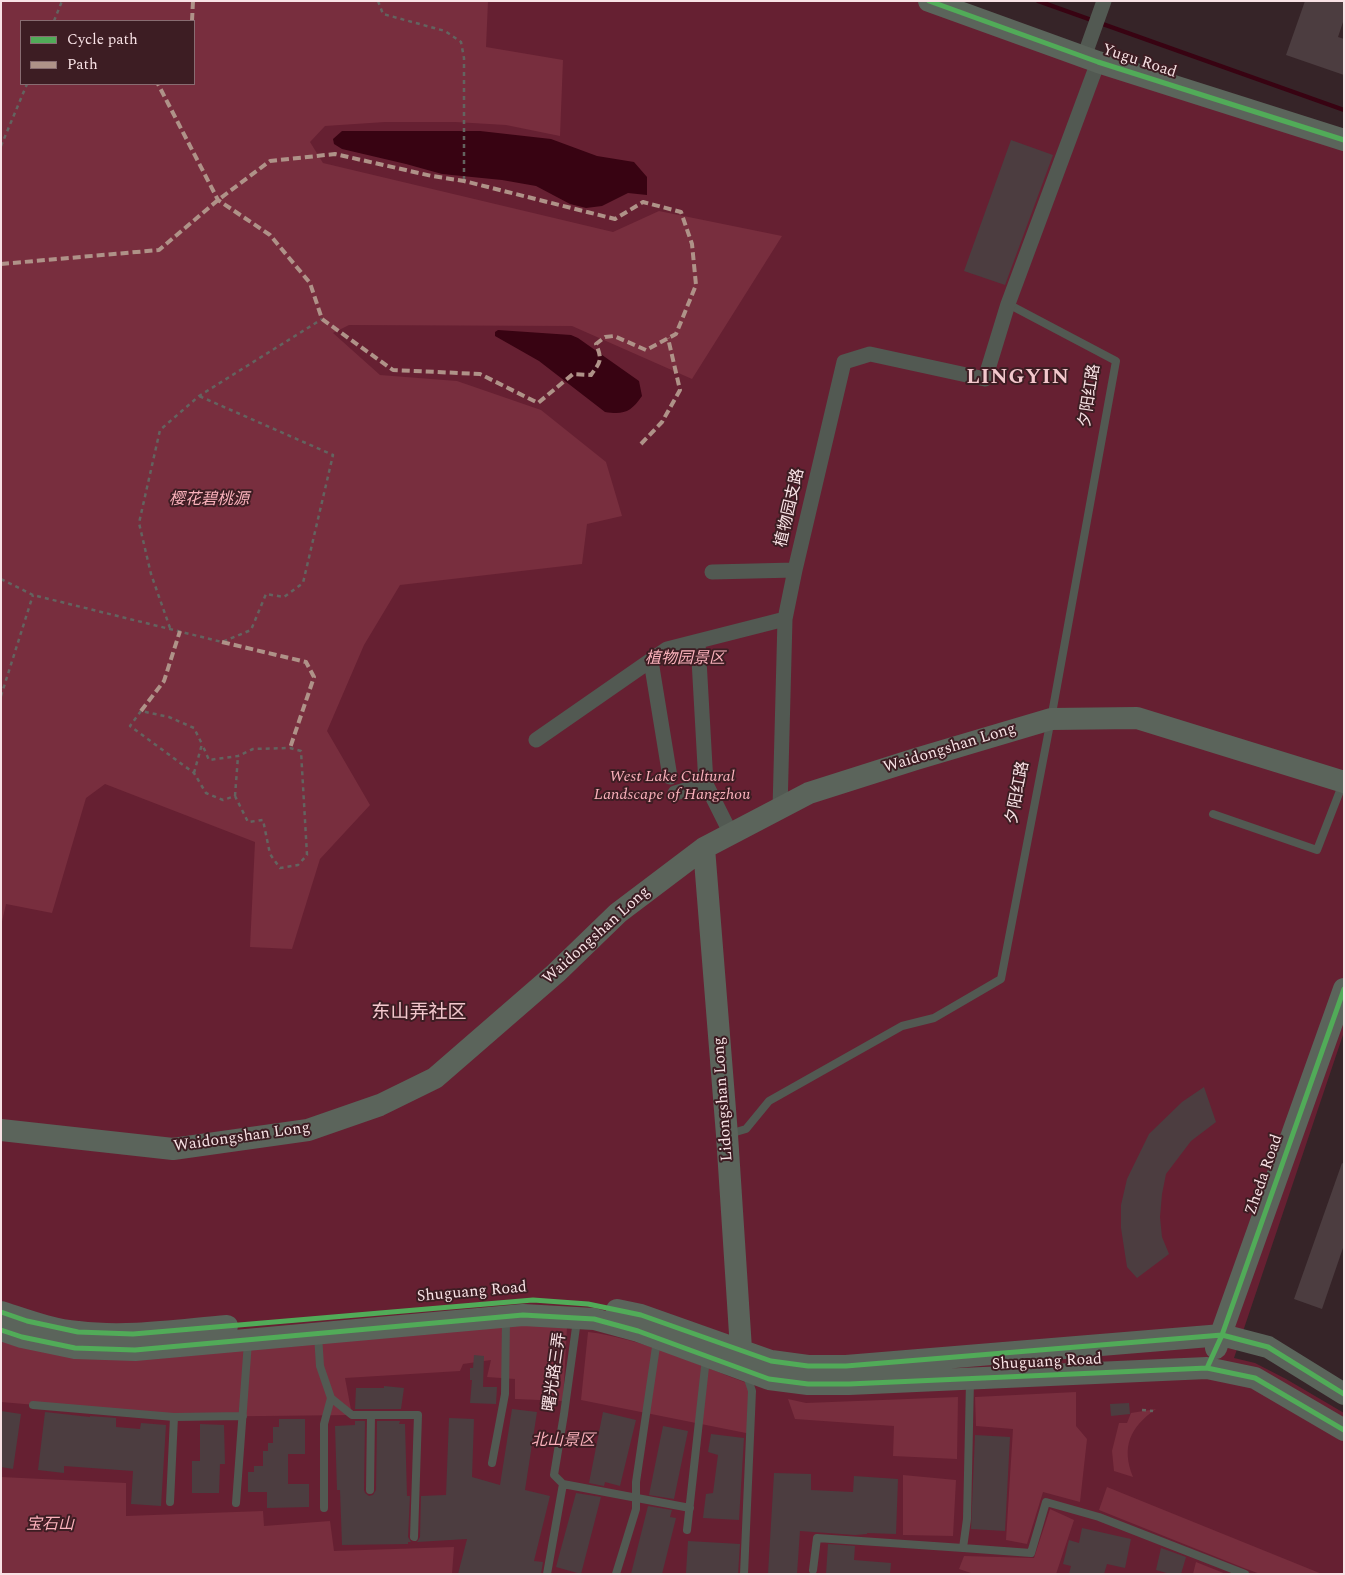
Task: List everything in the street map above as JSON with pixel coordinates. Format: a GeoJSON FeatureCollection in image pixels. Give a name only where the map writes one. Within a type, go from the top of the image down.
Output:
{"type":"FeatureCollection","features":[{"type":"Feature","properties":{"kind":"main road","name":"Yugu Road"},"geometry":{"type":"LineString","coordinates":[[929,1],[1091,59],[1344,140]]}},
{"type":"Feature","properties":{"kind":"main road","name":"Waidongshan Long"},"geometry":{"type":"LineString","coordinates":[[1,1130],[173,1149],[308,1130],[380,1105],[435,1078],[556,973],[618,913],[704,848],[809,794],[916,759],[1052,719],[1137,718],[1344,782]]}},
{"type":"Feature","properties":{"kind":"main road","name":"Lidongshan Long"},"geometry":{"type":"LineString","coordinates":[[704,848],[743,1360]]}},
{"type":"Feature","properties":{"kind":"main road","name":"Zheda Road"},"geometry":{"type":"LineString","coordinates":[[1208,1368],[1222,1335],[1344,989]]}},
{"type":"Feature","properties":{"kind":"main road","name":"Shuguang Road"},"geometry":{"type":"LineString","coordinates":[[1,1312],[27,1321],[78,1332],[133,1334],[533,1300],[588,1304],[641,1315],[743,1360],[769,1379],[808,1384],[848,1384],[1208,1368],[1256,1378],[1344,1430]]}},
{"type":"Feature","properties":{"kind":"main road","name":"Shuguang Road"},"geometry":{"type":"LineString","coordinates":[[1,1330],[22,1337],[75,1348],[135,1350],[523,1315],[594,1319],[638,1330],[706,1356],[808,1366],[846,1366],[1222,1335],[1268,1347],[1344,1394]]}},
{"type":"Feature","properties":{"kind":"street"},"geometry":{"type":"LineString","coordinates":[[1008,304],[1091,59],[1102,2]]}},
{"type":"Feature","properties":{"kind":"street","name":"植物园支路"},"geometry":{"type":"LineString","coordinates":[[780,809],[785,620],[844,362],[870,354],[985,379],[1008,304]]}},
{"type":"Feature","properties":{"kind":"street"},"geometry":{"type":"LineString","coordinates":[[712,572],[795,570]]}},
{"type":"Feature","properties":{"kind":"street"},"geometry":{"type":"LineString","coordinates":[[536,740],[667,649],[785,620]]}},
{"type":"Feature","properties":{"kind":"street"},"geometry":{"type":"LineString","coordinates":[[698,642],[706,784],[731,834]]}},
{"type":"Feature","properties":{"kind":"street"},"geometry":{"type":"LineString","coordinates":[[651,661],[670,777]]}},
{"type":"Feature","properties":{"kind":"street"},"geometry":{"type":"LineString","coordinates":[[675,794],[706,784]]}},
{"type":"Feature","properties":{"kind":"lane","name":"夕阳红路"},"geometry":{"type":"LineString","coordinates":[[727,1135],[746,1129],[769,1101],[777,1096],[902,1026],[934,1018],[1000,980],[1052,719],[1116,361],[1008,304]]}},
{"type":"Feature","properties":{"kind":"lane"},"geometry":{"type":"LineString","coordinates":[[1213,814],[1317,850],[1344,782]]}},
{"type":"Feature","properties":{"kind":"lane"},"geometry":{"type":"LineString","coordinates":[[492,1463],[505,1394],[506,1316]]}},
{"type":"Feature","properties":{"kind":"lane","name":"曙光路三弄"},"geometry":{"type":"LineString","coordinates":[[547,1574],[563,1484],[554,1476],[577,1318]]}},
{"type":"Feature","properties":{"kind":"lane"},"geometry":{"type":"LineString","coordinates":[[317,1334],[320,1366],[331,1398],[352,1415],[418,1415],[414,1537]]}},
{"type":"Feature","properties":{"kind":"lane"},"geometry":{"type":"LineString","coordinates":[[616,1574],[636,1509],[636,1482],[658,1338]]}},
{"type":"Feature","properties":{"kind":"lane"},"geometry":{"type":"LineString","coordinates":[[236,1503],[248,1340]]}},
{"type":"Feature","properties":{"kind":"lane"},"geometry":{"type":"LineString","coordinates":[[687,1530],[706,1356]]}},
{"type":"Feature","properties":{"kind":"lane"},"geometry":{"type":"LineString","coordinates":[[743,1360],[752,1391],[744,1574]]}},
{"type":"Feature","properties":{"kind":"lane"},"geometry":{"type":"LineString","coordinates":[[963,1548],[967,1519],[970,1379]]}},
{"type":"Feature","properties":{"kind":"lane"},"geometry":{"type":"LineString","coordinates":[[324,1508],[324,1424],[331,1398]]}},
{"type":"Feature","properties":{"kind":"lane"},"geometry":{"type":"LineString","coordinates":[[33,1405],[174,1418],[243,1416]]}},
{"type":"Feature","properties":{"kind":"lane"},"geometry":{"type":"LineString","coordinates":[[370,1490],[371,1415]]}},
{"type":"Feature","properties":{"kind":"lane"},"geometry":{"type":"LineString","coordinates":[[170,1502],[174,1418]]}},
{"type":"Feature","properties":{"kind":"lane"},"geometry":{"type":"LineString","coordinates":[[563,1484],[690,1508]]}},
{"type":"Feature","properties":{"kind":"lane"},"geometry":{"type":"LineString","coordinates":[[813,1570],[817,1538],[1031,1553],[1046,1502],[1098,1517],[1226,1571],[1245,1574]]}},
{"type":"Feature","properties":{"kind":"path"},"geometry":{"type":"LineString","coordinates":[[54,20],[62,1]]}},
{"type":"Feature","properties":{"kind":"path"},"geometry":{"type":"LineString","coordinates":[[378,1],[383,14],[445,31],[461,42],[464,58],[464,180]]}},
{"type":"Feature","properties":{"kind":"path"},"geometry":{"type":"LineString","coordinates":[[1,146],[27,85]]}},
{"type":"Feature","properties":{"kind":"path"},"geometry":{"type":"LineString","coordinates":[[170,628],[152,574],[139,523],[160,430],[199,396],[322,319]]}},
{"type":"Feature","properties":{"kind":"path"},"geometry":{"type":"LineString","coordinates":[[1,579],[33,595],[222,642],[251,630],[266,594],[284,597],[303,583],[333,455],[199,396]]}},
{"type":"Feature","properties":{"kind":"path"},"geometry":{"type":"LineString","coordinates":[[1,696],[33,595]]}},
{"type":"Feature","properties":{"kind":"path"},"geometry":{"type":"LineString","coordinates":[[235,796],[223,800],[206,793],[194,773],[130,726],[141,711],[169,717],[194,728],[209,760],[238,756],[253,749],[290,748],[302,751],[307,855],[298,866],[280,868],[270,854],[263,820],[248,822],[235,796],[238,756]]}},
{"type":"Feature","properties":{"kind":"path"},"geometry":{"type":"LineString","coordinates":[[194,773],[202,744]]}},
{"type":"Feature","properties":{"kind":"path"},"geometry":{"type":"LineString","coordinates":[[1142,1410],[1153,1411]]}},
{"type":"Feature","properties":{"kind":"green space","name":"植物园景区"},"geometry":{"type":"Polygon","coordinates":[[[1,1],[948,1],[1344,148],[1344,1032],[1234,1358],[1255,1363],[1344,1413],[1344,1574],[1,1574],[1,1]]]}},
{"type":"Feature","properties":{"kind":"green space","name":"樱花碧桃源"},"geometry":{"type":"Polygon","coordinates":[[[1,1],[488,1],[486,47],[563,60],[560,136],[506,125],[455,122],[385,122],[325,126],[310,142],[323,163],[613,232],[659,211],[782,236],[692,379],[572,326],[349,325],[333,333],[380,375],[457,381],[541,410],[606,462],[622,516],[587,524],[582,564],[400,585],[364,645],[327,731],[370,805],[320,859],[292,949],[250,947],[255,842],[105,784],[86,798],[52,913],[6,904],[1,926],[1,1]]]}},
{"type":"Feature","properties":{"kind":"green space"},"geometry":{"type":"Polygon","coordinates":[[[516,1325],[567,1327],[563,1401],[515,1399],[515,1379],[487,1377],[491,1360],[463,1364],[460,1371],[345,1378],[352,1415],[174,1417],[1,1402],[1,1338],[516,1325]]]}},
{"type":"Feature","properties":{"kind":"green space"},"geometry":{"type":"Polygon","coordinates":[[[588,1332],[608,1335],[648,1346],[747,1383],[752,1391],[751,1434],[581,1400],[588,1332]]]}},
{"type":"Feature","properties":{"kind":"green space"},"geometry":{"type":"Polygon","coordinates":[[[1076,1392],[1076,1426],[1087,1439],[1080,1502],[1043,1492],[1027,1544],[1006,1540],[1013,1429],[976,1426],[975,1397],[1076,1392]]]}},
{"type":"Feature","properties":{"kind":"green space"},"geometry":{"type":"Polygon","coordinates":[[[958,1397],[957,1459],[893,1456],[894,1426],[795,1419],[788,1399],[806,1403],[958,1397]]]}},
{"type":"Feature","properties":{"kind":"green space"},"geometry":{"type":"Polygon","coordinates":[[[1156,1409],[1140,1423],[1130,1438],[1128,1456],[1133,1477],[1114,1471],[1112,1451],[1119,1423],[1127,1423],[1131,1413],[1156,1409]]]}},
{"type":"Feature","properties":{"kind":"green space"},"geometry":{"type":"Polygon","coordinates":[[[903,1475],[956,1480],[953,1536],[903,1535],[903,1475]]]}},
{"type":"Feature","properties":{"kind":"green space","name":"宝石山"},"geometry":{"type":"Polygon","coordinates":[[[1,1477],[126,1483],[126,1516],[263,1511],[264,1526],[330,1521],[334,1551],[454,1547],[452,1574],[1,1574],[1,1477]]]}},
{"type":"Feature","properties":{"kind":"green space"},"geometry":{"type":"Polygon","coordinates":[[[1107,1487],[1322,1574],[1260,1574],[1099,1510],[1107,1487]]]}},
{"type":"Feature","properties":{"kind":"green space"},"geometry":{"type":"Polygon","coordinates":[[[1050,1509],[1074,1520],[1056,1574],[974,1574],[959,1569],[964,1556],[1034,1558],[1050,1509]]]}},
{"type":"Feature","properties":{"kind":"green space"},"geometry":{"type":"Polygon","coordinates":[[[1196,1562],[1226,1574],[1193,1574],[1196,1562]]]}},
{"type":"Feature","properties":{"kind":"shaded area"},"geometry":{"type":"Polygon","coordinates":[[[342,131],[480,131],[551,139],[597,156],[634,162],[647,177],[647,195],[628,193],[602,206],[586,208],[570,204],[536,186],[502,180],[442,174],[342,149],[334,144],[333,139],[342,131]]]}},
{"type":"Feature","properties":{"kind":"shaded area"},"geometry":{"type":"Polygon","coordinates":[[[498,330],[571,335],[578,338],[639,381],[642,396],[634,406],[626,411],[617,413],[605,412],[539,361],[495,336],[495,332],[498,330]]]}},
{"type":"Feature","properties":{"kind":"building"},"geometry":{"type":"Polygon","coordinates":[[[1305,1],[1344,1],[1344,19],[1338,37],[1344,39],[1344,75],[1286,55],[1305,1]]]}},
{"type":"Feature","properties":{"kind":"building"},"geometry":{"type":"Polygon","coordinates":[[[1011,140],[1053,155],[1005,285],[964,271],[1011,140]]]}},
{"type":"Feature","properties":{"kind":"building"},"geometry":{"type":"Polygon","coordinates":[[[1204,1087],[1216,1122],[1191,1141],[1166,1174],[1160,1217],[1162,1237],[1169,1254],[1137,1278],[1127,1267],[1121,1228],[1121,1205],[1127,1179],[1149,1134],[1182,1102],[1204,1087]]]}},
{"type":"Feature","properties":{"kind":"building"},"geometry":{"type":"Polygon","coordinates":[[[1342,1163],[1344,1164],[1344,1245],[1322,1309],[1294,1299],[1342,1163]]]}},
{"type":"Feature","properties":{"kind":"building"},"geometry":{"type":"Polygon","coordinates":[[[474,1355],[484,1356],[483,1387],[497,1387],[496,1404],[470,1403],[472,1380],[470,1380],[470,1368],[473,1368],[474,1355]]]}},
{"type":"Feature","properties":{"kind":"building"},"geometry":{"type":"Polygon","coordinates":[[[384,1386],[404,1388],[401,1409],[355,1409],[356,1388],[384,1388],[384,1386]]]}},
{"type":"Feature","properties":{"kind":"building"},"geometry":{"type":"Polygon","coordinates":[[[1129,1403],[1130,1414],[1111,1416],[1110,1404],[1129,1403]]]}},
{"type":"Feature","properties":{"kind":"building"},"geometry":{"type":"Polygon","coordinates":[[[512,1409],[537,1412],[525,1490],[550,1496],[534,1561],[543,1562],[541,1574],[458,1574],[467,1539],[417,1542],[420,1537],[421,1496],[446,1495],[449,1418],[474,1419],[472,1477],[500,1485],[512,1409]]]}},
{"type":"Feature","properties":{"kind":"building"},"geometry":{"type":"Polygon","coordinates":[[[1,1411],[21,1414],[13,1469],[1,1467],[1,1411]]]}},
{"type":"Feature","properties":{"kind":"building"},"geometry":{"type":"Polygon","coordinates":[[[45,1412],[116,1418],[116,1427],[140,1429],[141,1423],[166,1425],[161,1506],[131,1504],[133,1471],[64,1466],[64,1473],[38,1470],[45,1412]]]}},
{"type":"Feature","properties":{"kind":"building"},"geometry":{"type":"Polygon","coordinates":[[[603,1412],[636,1420],[620,1486],[605,1482],[604,1486],[589,1483],[603,1412]]]}},
{"type":"Feature","properties":{"kind":"building"},"geometry":{"type":"Polygon","coordinates":[[[279,1419],[305,1419],[305,1454],[288,1454],[288,1484],[309,1484],[309,1507],[267,1508],[267,1492],[248,1492],[248,1472],[254,1472],[254,1466],[263,1466],[263,1451],[268,1451],[268,1443],[273,1443],[273,1427],[279,1427],[279,1419]]]}},
{"type":"Feature","properties":{"kind":"building"},"geometry":{"type":"Polygon","coordinates":[[[355,1421],[365,1421],[364,1490],[369,1496],[373,1495],[376,1490],[377,1421],[400,1421],[399,1424],[405,1424],[407,1496],[410,1496],[408,1537],[411,1542],[408,1542],[408,1544],[342,1545],[340,1490],[337,1490],[335,1426],[355,1425],[355,1421]]]}},
{"type":"Feature","properties":{"kind":"building"},"geometry":{"type":"Polygon","coordinates":[[[200,1424],[224,1425],[225,1464],[220,1464],[219,1493],[192,1493],[192,1461],[200,1461],[200,1424]]]}},
{"type":"Feature","properties":{"kind":"building"},"geometry":{"type":"Polygon","coordinates":[[[663,1426],[688,1431],[674,1499],[649,1495],[663,1426]]]}},
{"type":"Feature","properties":{"kind":"building"},"geometry":{"type":"Polygon","coordinates":[[[711,1434],[744,1438],[739,1520],[703,1518],[706,1494],[713,1493],[718,1455],[708,1452],[711,1434]]]}},
{"type":"Feature","properties":{"kind":"building"},"geometry":{"type":"Polygon","coordinates":[[[975,1435],[1010,1437],[1005,1531],[971,1529],[975,1435]]]}},
{"type":"Feature","properties":{"kind":"building"},"geometry":{"type":"Polygon","coordinates":[[[774,1473],[811,1474],[811,1490],[853,1492],[854,1476],[898,1479],[896,1534],[867,1533],[855,1535],[800,1531],[797,1574],[768,1574],[774,1473]]]}},
{"type":"Feature","properties":{"kind":"building"},"geometry":{"type":"Polygon","coordinates":[[[576,1493],[601,1497],[581,1574],[556,1567],[576,1493]]]}},
{"type":"Feature","properties":{"kind":"building"},"geometry":{"type":"Polygon","coordinates":[[[648,1506],[672,1510],[670,1517],[676,1518],[662,1574],[631,1574],[648,1506]]]}},
{"type":"Feature","properties":{"kind":"building"},"geometry":{"type":"Polygon","coordinates":[[[1082,1528],[1131,1539],[1125,1568],[1107,1564],[1104,1574],[1069,1574],[1071,1566],[1063,1564],[1069,1540],[1079,1543],[1082,1528]]]}},
{"type":"Feature","properties":{"kind":"building"},"geometry":{"type":"Polygon","coordinates":[[[688,1541],[740,1544],[738,1574],[686,1573],[688,1541]]]}},
{"type":"Feature","properties":{"kind":"building"},"geometry":{"type":"Polygon","coordinates":[[[828,1544],[855,1546],[854,1560],[891,1563],[890,1574],[826,1574],[828,1544]]]}},
{"type":"Feature","properties":{"kind":"building"},"geometry":{"type":"Polygon","coordinates":[[[1161,1548],[1186,1557],[1181,1574],[1170,1574],[1156,1570],[1161,1548]]]}},
{"type":"Feature","properties":{"kind":"waterway"},"geometry":{"type":"LineString","coordinates":[[1038,1],[1344,110]]}},
{"type":"Feature","properties":{"kind":"marked path"},"geometry":{"type":"LineString","coordinates":[[192,20],[193,1]]}},
{"type":"Feature","properties":{"kind":"marked path"},"geometry":{"type":"LineString","coordinates":[[159,85],[218,200]]}},
{"type":"Feature","properties":{"kind":"marked path"},"geometry":{"type":"LineString","coordinates":[[335,154],[432,176],[464,181],[615,219],[643,202],[681,212],[692,244],[696,285],[676,334],[646,350],[614,336],[605,337],[596,344],[600,361],[591,375],[573,374],[538,403],[480,374],[393,370],[322,319],[310,283],[270,235],[218,200],[270,161],[335,154]]}},
{"type":"Feature","properties":{"kind":"marked path"},"geometry":{"type":"LineString","coordinates":[[1,264],[159,250],[218,200]]}},
{"type":"Feature","properties":{"kind":"marked path"},"geometry":{"type":"LineString","coordinates":[[641,444],[662,422],[680,390],[668,338]]}},
{"type":"Feature","properties":{"kind":"marked path"},"geometry":{"type":"LineString","coordinates":[[141,711],[164,681],[180,631]]}},
{"type":"Feature","properties":{"kind":"marked path"},"geometry":{"type":"LineString","coordinates":[[222,642],[306,662],[314,677],[290,748]]}},
{"type":"Feature","properties":{"kind":"cycle path"},"geometry":{"type":"LineString","coordinates":[[929,1],[1098,62],[1344,140]]}},
{"type":"Feature","properties":{"kind":"cycle path"},"geometry":{"type":"LineString","coordinates":[[1207,1368],[1222,1335],[1344,989]]}},
{"type":"Feature","properties":{"kind":"cycle path"},"geometry":{"type":"LineString","coordinates":[[1,1312],[27,1321],[78,1332],[133,1334],[533,1300],[588,1304],[641,1315],[771,1361],[808,1366],[846,1366],[1222,1335],[1268,1347],[1344,1394]]}},
{"type":"Feature","properties":{"kind":"cycle path"},"geometry":{"type":"LineString","coordinates":[[1,1330],[22,1337],[75,1348],[135,1350],[523,1315],[594,1319],[638,1331],[769,1379],[808,1384],[849,1384],[1207,1368],[1255,1378],[1344,1430]]}},
{"type":"Feature","properties":{"kind":"district","name":"LINGYIN"},"geometry":{"type":"Point","coordinates":[1018,379]}},
{"type":"Feature","properties":{"kind":"district","name":"东山弄社区"},"geometry":{"type":"Point","coordinates":[419,1014]}},
{"type":"Feature","properties":{"kind":"park label","name":"West Lake Cultural Landscape of Hangzhou"},"geometry":{"type":"Point","coordinates":[672,787]}},
{"type":"Feature","properties":{"kind":"park label","name":"北山景区"},"geometry":{"type":"Point","coordinates":[563,1442]}}]}
